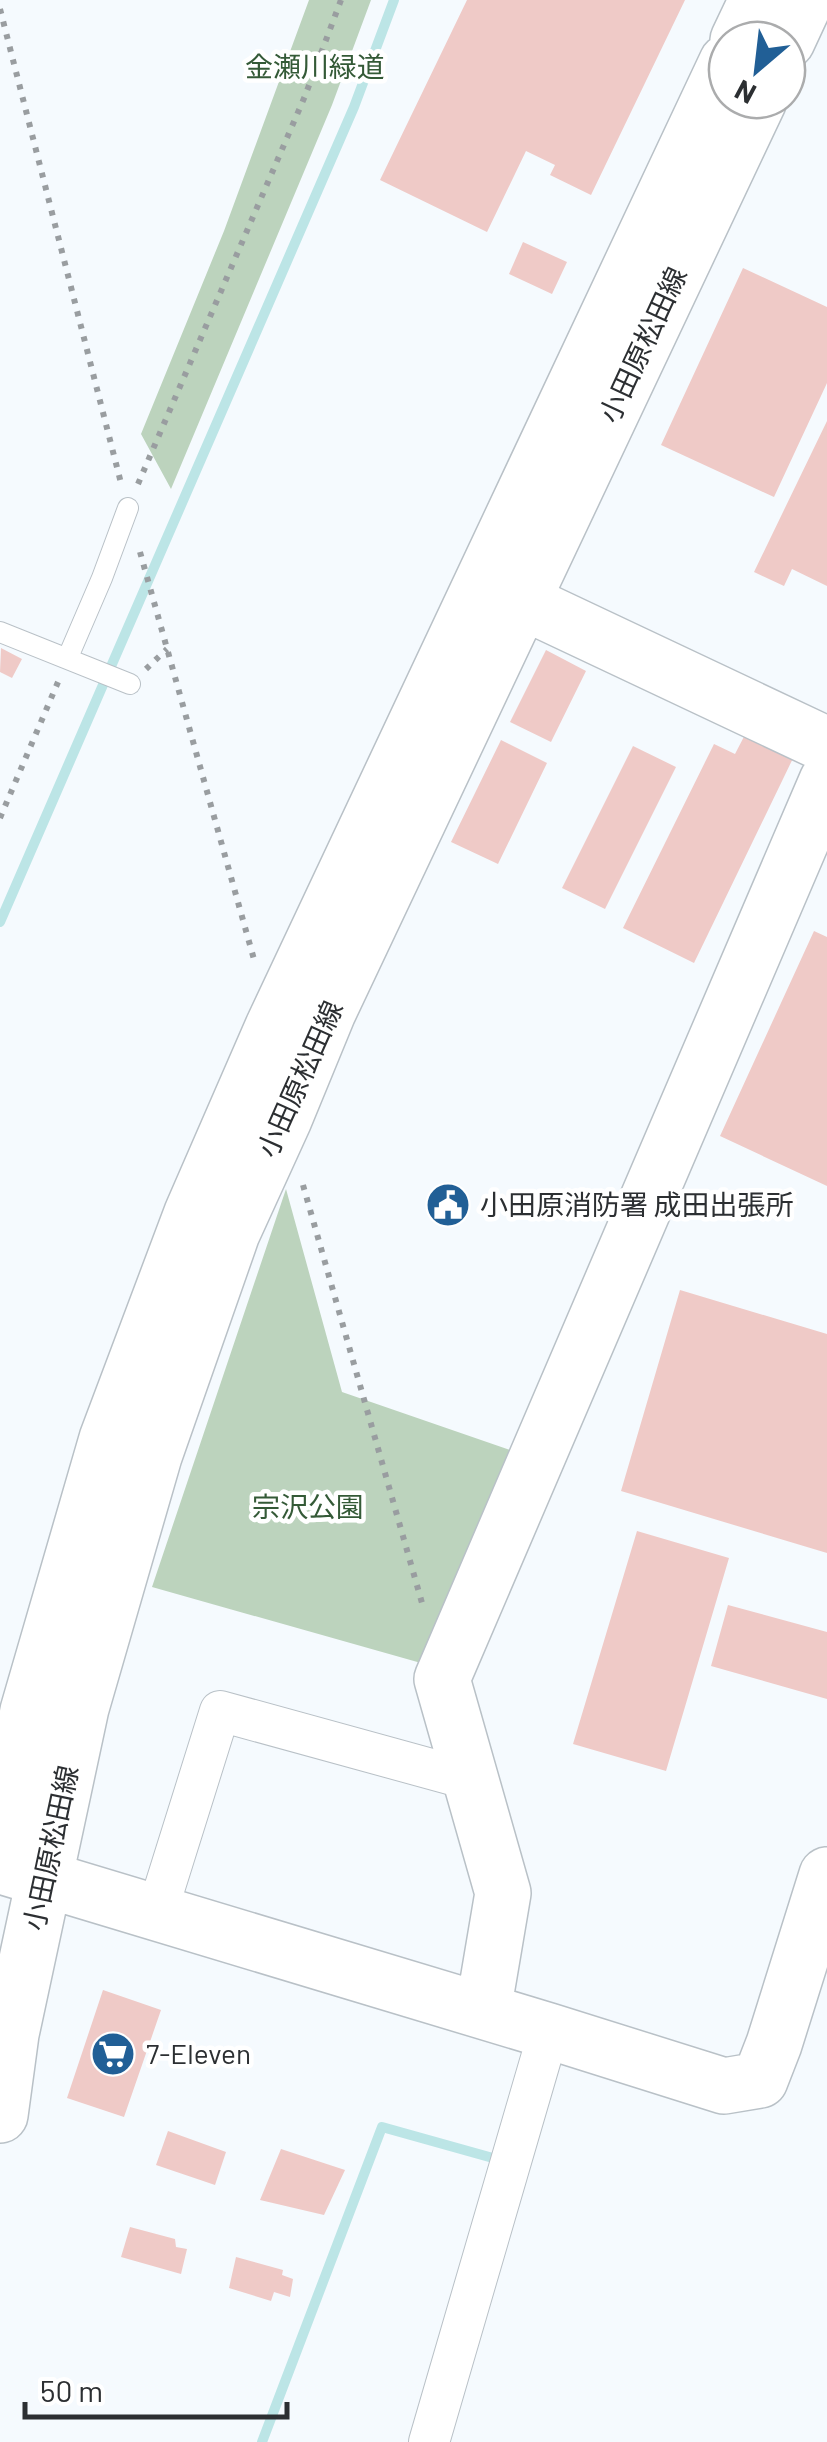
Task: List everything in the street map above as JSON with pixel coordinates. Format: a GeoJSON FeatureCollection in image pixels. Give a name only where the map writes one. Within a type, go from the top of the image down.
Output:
{"type":"FeatureCollection","features":[{"type":"Feature","properties":{"kind":"main road","name":"小田原松田線"},"geometry":{"type":"LineString","coordinates":[[15,1865],[82,1708],[154,1456],[232,1233],[284,1119],[707,109]]}},
{"type":"Feature","properties":{"kind":"main road","name":"小田原松田線"},"geometry":{"type":"LineString","coordinates":[[0,2114],[11,2034],[15,1865],[28,1711],[107,1439],[192,1213],[273,1027],[749,120]]}},
{"type":"Feature","properties":{"kind":"main road"},"geometry":{"type":"LineString","coordinates":[[502,591],[827,744]]}},
{"type":"Feature","properties":{"kind":"main road"},"geometry":{"type":"LineString","coordinates":[[483,2012],[503,1893],[442,1679],[827,781]]}},
{"type":"Feature","properties":{"kind":"main road"},"geometry":{"type":"LineString","coordinates":[[15,1865],[724,2086],[760,2080],[827,1875]]}},
{"type":"Feature","properties":{"kind":"street"},"geometry":{"type":"LineString","coordinates":[[157,1912],[220,1712],[471,1780]]}},
{"type":"Feature","properties":{"kind":"street"},"geometry":{"type":"LineString","coordinates":[[429,2442],[549,2031]]}},
{"type":"Feature","properties":{"kind":"lane"},"geometry":{"type":"LineString","coordinates":[[68,658],[128,508]]}},
{"type":"Feature","properties":{"kind":"lane"},"geometry":{"type":"LineString","coordinates":[[0,632],[130,684]]}},
{"type":"Feature","properties":{"kind":"path"},"geometry":{"type":"LineString","coordinates":[[128,508],[306,96],[341,0]]}},
{"type":"Feature","properties":{"kind":"path"},"geometry":{"type":"LineString","coordinates":[[0,9],[128,508]]}},
{"type":"Feature","properties":{"kind":"path"},"geometry":{"type":"LineString","coordinates":[[136,534],[273,1027]]}},
{"type":"Feature","properties":{"kind":"path"},"geometry":{"type":"LineString","coordinates":[[0,818],[68,658]]}},
{"type":"Feature","properties":{"kind":"path"},"geometry":{"type":"LineString","coordinates":[[284,1119],[442,1679]]}},
{"type":"Feature","properties":{"kind":"green space","name":"金瀬川緑道"},"geometry":{"type":"Polygon","coordinates":[[[309,0],[371,0],[332,105],[171,489],[141,434],[224,231],[309,0]]]}},
{"type":"Feature","properties":{"kind":"green space","name":"宗沢公園"},"geometry":{"type":"Polygon","coordinates":[[[286,1189],[342,1392],[513,1451],[428,1665],[152,1587],[286,1189]]]}},
{"type":"Feature","properties":{"kind":"building"},"geometry":{"type":"Polygon","coordinates":[[[467,0],[685,0],[591,195],[550,175],[555,165],[526,151],[487,232],[380,180],[467,0]]]}},
{"type":"Feature","properties":{"kind":"building"},"geometry":{"type":"Polygon","coordinates":[[[523,242],[567,262],[552,294],[509,274],[523,242]]]}},
{"type":"Feature","properties":{"kind":"building"},"geometry":{"type":"Polygon","coordinates":[[[743,268],[827,307],[827,383],[774,497],[661,445],[743,268]]]}},
{"type":"Feature","properties":{"kind":"building"},"geometry":{"type":"Polygon","coordinates":[[[827,421],[827,586],[792,569],[784,586],[754,572],[827,421]]]}},
{"type":"Feature","properties":{"kind":"building"},"geometry":{"type":"Polygon","coordinates":[[[1,648],[22,659],[12,678],[0,672],[1,648]]]}},
{"type":"Feature","properties":{"kind":"building"},"geometry":{"type":"Polygon","coordinates":[[[546,650],[586,671],[551,742],[510,722],[546,650]]]}},
{"type":"Feature","properties":{"kind":"building"},"geometry":{"type":"Polygon","coordinates":[[[749,727],[797,750],[694,963],[623,928],[714,744],[735,754],[749,727]]]}},
{"type":"Feature","properties":{"kind":"building"},"geometry":{"type":"Polygon","coordinates":[[[501,740],[547,763],[498,864],[451,842],[501,740]]]}},
{"type":"Feature","properties":{"kind":"building"},"geometry":{"type":"Polygon","coordinates":[[[633,746],[676,767],[605,909],[562,888],[633,746]]]}},
{"type":"Feature","properties":{"kind":"building"},"geometry":{"type":"Polygon","coordinates":[[[814,931],[827,937],[827,1186],[720,1136],[814,931]]]}},
{"type":"Feature","properties":{"kind":"building"},"geometry":{"type":"Polygon","coordinates":[[[680,1290],[827,1334],[827,1553],[621,1491],[680,1290]]]}},
{"type":"Feature","properties":{"kind":"building"},"geometry":{"type":"Polygon","coordinates":[[[637,1531],[729,1558],[666,1771],[573,1744],[637,1531]]]}},
{"type":"Feature","properties":{"kind":"building"},"geometry":{"type":"Polygon","coordinates":[[[728,1605],[827,1632],[827,1699],[711,1666],[728,1605]]]}},
{"type":"Feature","properties":{"kind":"building","name":"7-Eleven"},"geometry":{"type":"Polygon","coordinates":[[[103,1990],[161,2010],[124,2117],[67,2098],[103,1990]]]}},
{"type":"Feature","properties":{"kind":"building"},"geometry":{"type":"Polygon","coordinates":[[[168,2131],[226,2152],[215,2185],[156,2165],[168,2131]]]}},
{"type":"Feature","properties":{"kind":"building"},"geometry":{"type":"Polygon","coordinates":[[[281,2149],[345,2170],[324,2215],[260,2200],[281,2149]]]}},
{"type":"Feature","properties":{"kind":"building"},"geometry":{"type":"Polygon","coordinates":[[[130,2227],[175,2239],[176,2247],[187,2249],[181,2274],[121,2257],[130,2227]]]}},
{"type":"Feature","properties":{"kind":"building"},"geometry":{"type":"Polygon","coordinates":[[[236,2257],[283,2270],[282,2275],[293,2279],[290,2297],[274,2292],[271,2301],[229,2288],[236,2257]]]}},
{"type":"Feature","properties":{"kind":"waterway"},"geometry":{"type":"LineString","coordinates":[[0,922],[354,107],[394,0]]}},
{"type":"Feature","properties":{"kind":"waterway"},"geometry":{"type":"LineString","coordinates":[[262,2442],[382,2127],[500,2160],[499,2164]]}},
{"type":"Feature","properties":{"kind":"place","name":"小田原消防署 成田出張所"},"geometry":{"type":"Point","coordinates":[448,1205]}},
{"type":"Feature","properties":{"kind":"place","name":"7-Eleven"},"geometry":{"type":"Point","coordinates":[113,2054]}}]}
